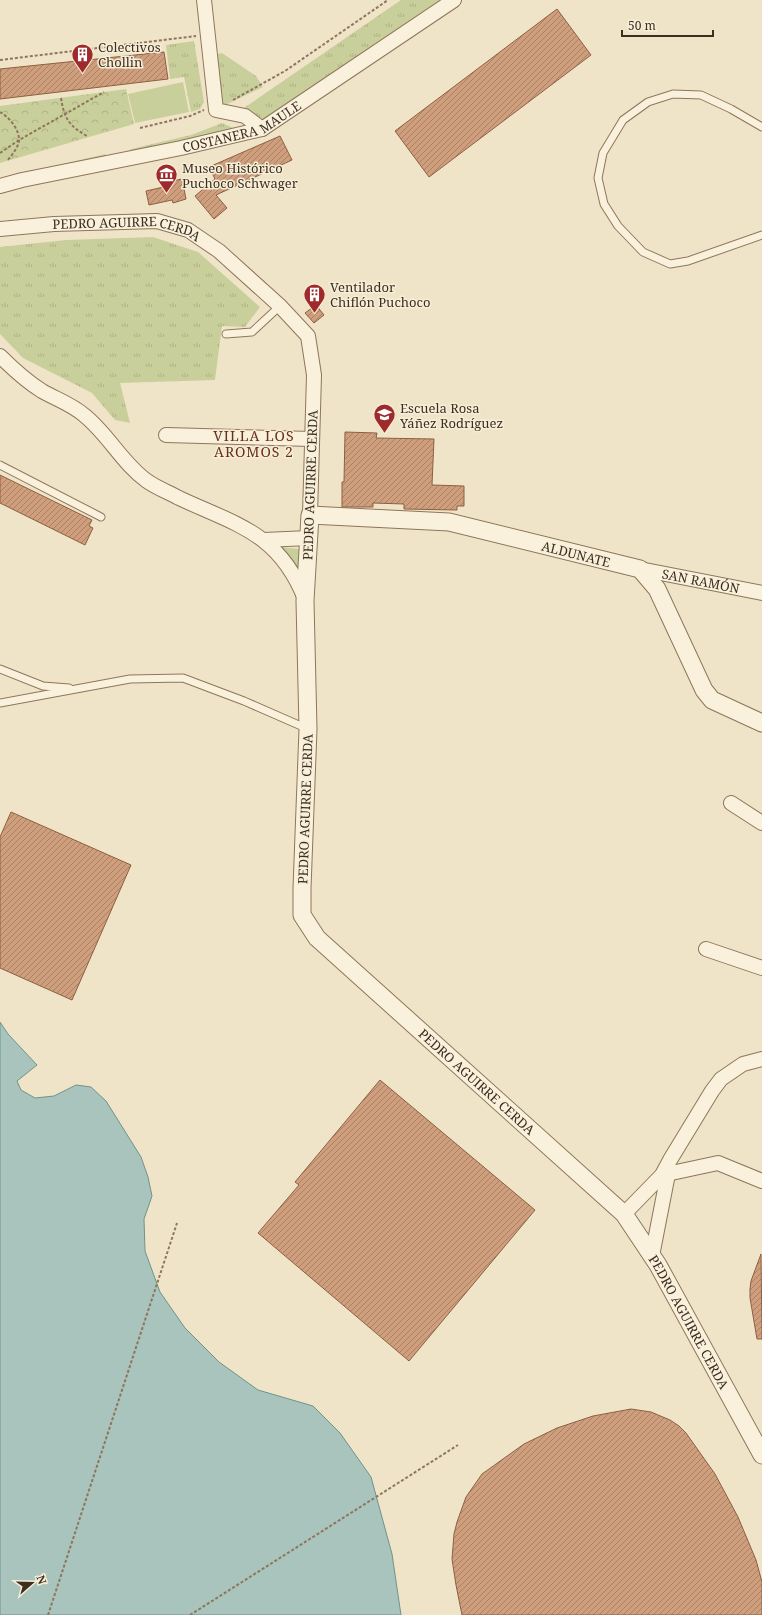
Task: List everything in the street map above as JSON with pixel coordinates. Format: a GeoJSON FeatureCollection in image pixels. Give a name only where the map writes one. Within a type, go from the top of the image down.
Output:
{"type":"FeatureCollection","features":[{"type":"Feature","properties":{"kind":"street"},"geometry":{"type":"LineString","coordinates":[[204,0],[209,34],[216,110],[245,116],[262,129]]}},
{"type":"Feature","properties":{"kind":"street","name":"COSTANERA MAULE"},"geometry":{"type":"LineString","coordinates":[[0,186],[22,180],[181,148],[262,129],[454,0]]}},
{"type":"Feature","properties":{"kind":"street","name":"PEDRO AGUIRRE CERDA"},"geometry":{"type":"LineString","coordinates":[[0,229],[62,223],[157,221],[188,230],[219,251],[280,306],[308,336],[314,375],[306,601],[308,729],[302,915],[317,938],[624,1214],[652,1256],[762,1455]]}},
{"type":"Feature","properties":{"kind":"street"},"geometry":{"type":"LineString","coordinates":[[0,356],[31,384],[83,413],[102,432],[132,467],[146,480],[183,500],[220,515],[264,540],[276,551],[293,573],[306,601]]}},
{"type":"Feature","properties":{"kind":"street"},"geometry":{"type":"LineString","coordinates":[[166,435],[312,438]]}},
{"type":"Feature","properties":{"kind":"street","name":"ALDUNATE"},"geometry":{"type":"LineString","coordinates":[[310,516],[449,522],[640,570]]}},
{"type":"Feature","properties":{"kind":"street"},"geometry":{"type":"LineString","coordinates":[[264,540],[309,538]]}},
{"type":"Feature","properties":{"kind":"street"},"geometry":{"type":"LineString","coordinates":[[640,570],[657,589],[704,690],[712,700],[762,722]]}},
{"type":"Feature","properties":{"kind":"street","name":"SAN RAMÓN"},"geometry":{"type":"LineString","coordinates":[[640,570],[762,594]]}},
{"type":"Feature","properties":{"kind":"street"},"geometry":{"type":"LineString","coordinates":[[731,804],[762,823]]}},
{"type":"Feature","properties":{"kind":"street"},"geometry":{"type":"LineString","coordinates":[[706,949],[762,968]]}},
{"type":"Feature","properties":{"kind":"street"},"geometry":{"type":"LineString","coordinates":[[652,1256],[665,1175],[670,1160],[712,1091],[721,1079],[743,1064],[762,1058]]}},
{"type":"Feature","properties":{"kind":"street"},"geometry":{"type":"LineString","coordinates":[[624,1214],[665,1175],[718,1163],[762,1181]]}},
{"type":"Feature","properties":{"kind":"lane"},"geometry":{"type":"LineString","coordinates":[[762,127],[731,108],[701,95],[673,94],[648,102],[623,120],[603,153],[598,178],[604,204],[618,226],[643,252],[670,264],[688,261],[762,235]]}},
{"type":"Feature","properties":{"kind":"lane"},"geometry":{"type":"LineString","coordinates":[[226,334],[252,332],[280,306]]}},
{"type":"Feature","properties":{"kind":"lane"},"geometry":{"type":"LineString","coordinates":[[0,465],[102,517]]}},
{"type":"Feature","properties":{"kind":"lane"},"geometry":{"type":"LineString","coordinates":[[0,669],[43,686],[78,689]]}},
{"type":"Feature","properties":{"kind":"lane"},"geometry":{"type":"LineString","coordinates":[[0,703],[130,679],[183,678],[244,701],[308,729]]}},
{"type":"Feature","properties":{"kind":"path"},"geometry":{"type":"LineString","coordinates":[[140,128],[190,116],[238,98],[285,71],[388,0]]}},
{"type":"Feature","properties":{"kind":"path"},"geometry":{"type":"LineString","coordinates":[[0,60],[209,34]]}},
{"type":"Feature","properties":{"kind":"path"},"geometry":{"type":"LineString","coordinates":[[0,152],[104,92]]}},
{"type":"Feature","properties":{"kind":"path"},"geometry":{"type":"LineString","coordinates":[[60,98],[64,114],[73,127],[88,136]]}},
{"type":"Feature","properties":{"kind":"path"},"geometry":{"type":"LineString","coordinates":[[0,112],[11,121],[16,129],[19,140],[16,149],[7,161]]}},
{"type":"Feature","properties":{"kind":"path"},"geometry":{"type":"LineString","coordinates":[[48,1615],[177,1223]]}},
{"type":"Feature","properties":{"kind":"path"},"geometry":{"type":"LineString","coordinates":[[190,1615],[458,1445]]}},
{"type":"Feature","properties":{"kind":"green space"},"geometry":{"type":"Polygon","coordinates":[[[401,0],[444,0],[260,124],[241,110],[401,0]]]}},
{"type":"Feature","properties":{"kind":"green space"},"geometry":{"type":"Polygon","coordinates":[[[194,41],[204,102],[200,109],[191,112],[184,77],[170,79],[166,45],[194,41]]]}},
{"type":"Feature","properties":{"kind":"green space"},"geometry":{"type":"Polygon","coordinates":[[[222,53],[256,76],[263,87],[219,108],[213,55],[222,53]]]}},
{"type":"Feature","properties":{"kind":"green space"},"geometry":{"type":"Polygon","coordinates":[[[183,82],[189,112],[135,123],[128,94],[183,82]]]}},
{"type":"Feature","properties":{"kind":"green space"},"geometry":{"type":"Polygon","coordinates":[[[126,89],[134,124],[0,163],[0,106],[126,89]]]}},
{"type":"Feature","properties":{"kind":"green space"},"geometry":{"type":"Polygon","coordinates":[[[222,123],[238,130],[125,158],[131,149],[191,135],[222,123]]]}},
{"type":"Feature","properties":{"kind":"green space"},"geometry":{"type":"Polygon","coordinates":[[[105,154],[110,160],[38,170],[105,154]]]}},
{"type":"Feature","properties":{"kind":"green space"},"geometry":{"type":"Polygon","coordinates":[[[153,237],[198,252],[260,307],[245,327],[222,326],[215,380],[120,383],[130,423],[115,420],[92,393],[23,358],[0,334],[0,247],[66,240],[153,237]]]}},
{"type":"Feature","properties":{"kind":"green space"},"geometry":{"type":"Polygon","coordinates":[[[281,547],[299,549],[299,571],[281,547]]]}},
{"type":"Feature","properties":{"kind":"water"},"geometry":{"type":"Polygon","coordinates":[[[0,1022],[8,1034],[37,1065],[17,1081],[21,1090],[35,1098],[54,1096],[76,1085],[91,1087],[106,1101],[141,1157],[148,1177],[152,1196],[144,1219],[145,1251],[160,1292],[185,1328],[219,1362],[258,1390],[313,1406],[340,1433],[371,1477],[392,1554],[401,1615],[0,1615],[0,1022]]]}},
{"type":"Feature","properties":{"kind":"building"},"geometry":{"type":"Polygon","coordinates":[[[557,9],[591,55],[429,177],[395,131],[557,9]]]}},
{"type":"Feature","properties":{"kind":"building","name":"Colectivos Chollin"},"geometry":{"type":"Polygon","coordinates":[[[164,52],[168,79],[0,99],[0,69],[164,52]]]}},
{"type":"Feature","properties":{"kind":"building"},"geometry":{"type":"Polygon","coordinates":[[[280,136],[292,160],[216,195],[227,208],[214,219],[195,196],[215,179],[209,167],[280,136]]]}},
{"type":"Feature","properties":{"kind":"building","name":"Museo Histórico Puchoco Schwager"},"geometry":{"type":"Polygon","coordinates":[[[182,179],[186,199],[173,203],[172,200],[149,205],[146,191],[168,186],[167,182],[182,179]]]}},
{"type":"Feature","properties":{"kind":"building","name":"Ventilador Chiflón Puchoco"},"geometry":{"type":"Polygon","coordinates":[[[316,305],[324,315],[314,323],[305,313],[316,305]]]}},
{"type":"Feature","properties":{"kind":"building"},"geometry":{"type":"Polygon","coordinates":[[[345,432],[377,433],[376,438],[434,439],[432,485],[464,486],[464,506],[457,506],[457,510],[404,509],[404,504],[373,503],[373,507],[342,507],[345,432]]]}},
{"type":"Feature","properties":{"kind":"building"},"geometry":{"type":"Polygon","coordinates":[[[0,475],[92,520],[89,526],[93,528],[85,545],[0,503],[0,475]]]}},
{"type":"Feature","properties":{"kind":"building"},"geometry":{"type":"Polygon","coordinates":[[[11,812],[131,865],[72,1000],[0,968],[0,837],[11,812]]]}},
{"type":"Feature","properties":{"kind":"building"},"geometry":{"type":"Polygon","coordinates":[[[380,1080],[535,1210],[409,1361],[258,1233],[299,1185],[295,1182],[380,1080]]]}},
{"type":"Feature","properties":{"kind":"building"},"geometry":{"type":"Polygon","coordinates":[[[761,1254],[762,1339],[757,1339],[750,1298],[750,1289],[751,1281],[761,1254]]]}},
{"type":"Feature","properties":{"kind":"building"},"geometry":{"type":"Polygon","coordinates":[[[631,1409],[651,1412],[670,1420],[679,1426],[686,1433],[715,1474],[738,1517],[756,1560],[762,1582],[762,1615],[462,1615],[452,1559],[454,1534],[466,1497],[482,1474],[524,1444],[557,1428],[593,1416],[631,1409]]]}},
{"type":"Feature","properties":{"kind":"place","name":"Colectivos Chollin"},"geometry":{"type":"Point","coordinates":[83,74]}},
{"type":"Feature","properties":{"kind":"place","name":"Museo Histórico Puchoco Schwager"},"geometry":{"type":"Point","coordinates":[166,194]}},
{"type":"Feature","properties":{"kind":"place","name":"Ventilador Chiflón Puchoco"},"geometry":{"type":"Point","coordinates":[315,314]}},
{"type":"Feature","properties":{"kind":"place","name":"Escuela Rosa Yáñez Rodríguez"},"geometry":{"type":"Point","coordinates":[384,434]}},
{"type":"Feature","properties":{"kind":"district","name":"VILLA LOS AROMOS 2"},"geometry":{"type":"Point","coordinates":[254,444]}}]}
